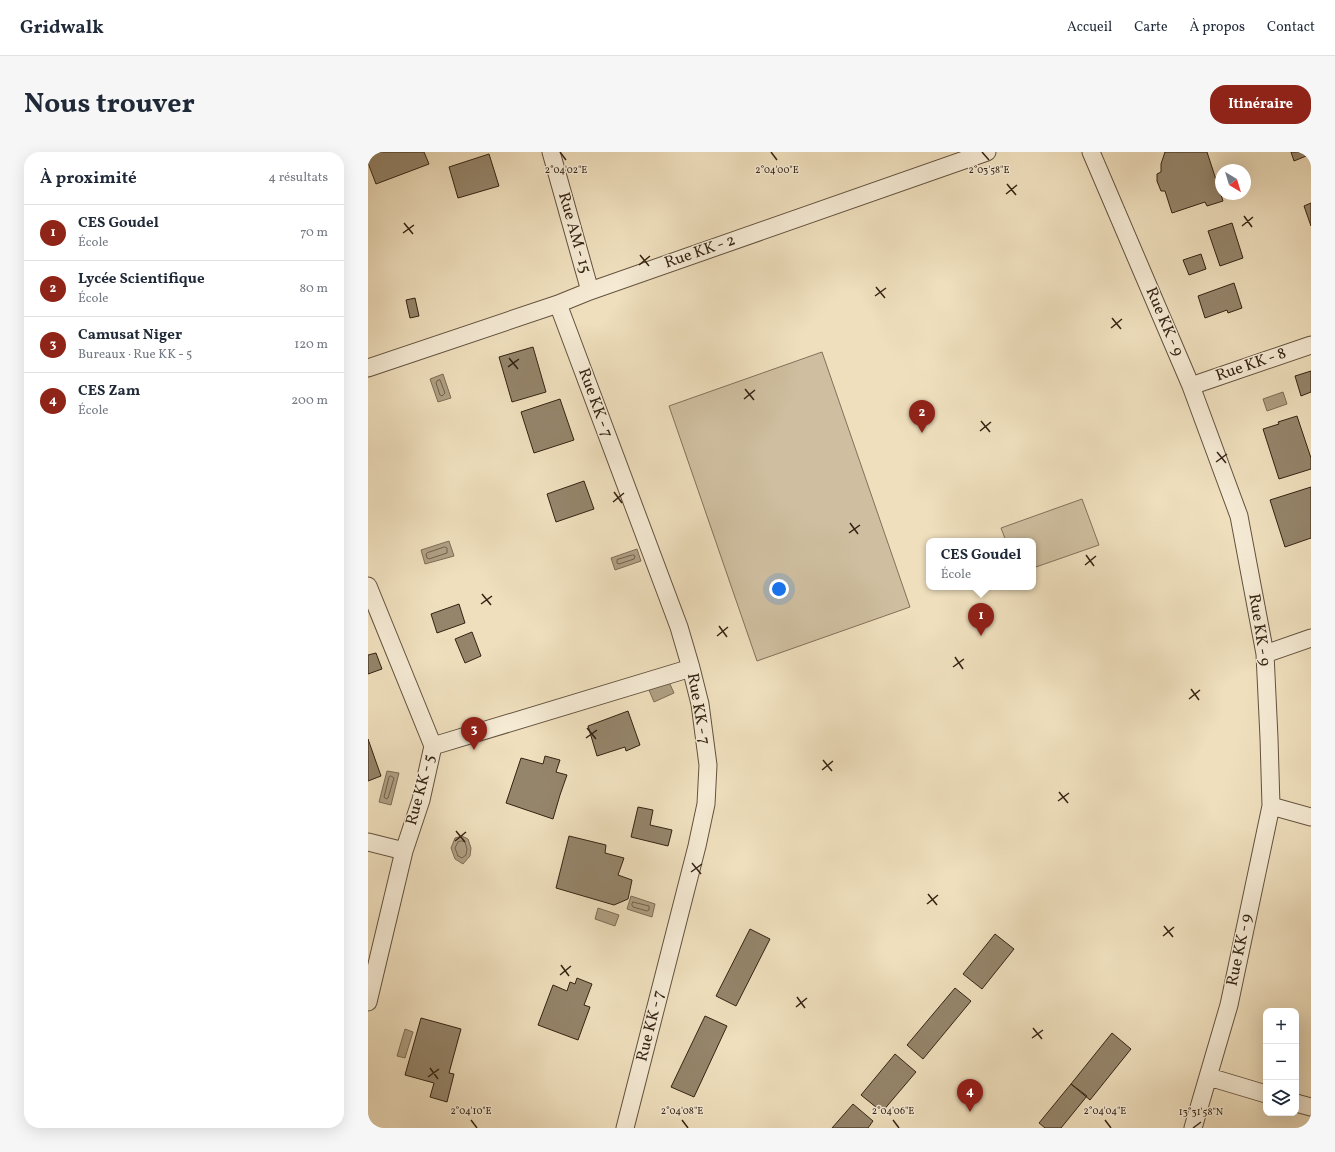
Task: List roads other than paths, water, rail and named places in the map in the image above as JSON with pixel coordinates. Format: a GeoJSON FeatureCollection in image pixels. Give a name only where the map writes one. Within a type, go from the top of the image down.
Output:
{"type":"FeatureCollection","features":[{"type":"Feature","properties":{"kind":"street","name":"Rue AM - 15"},"geometry":{"type":"LineString","coordinates":[[551,152],[590,291]]}},
{"type":"Feature","properties":{"kind":"street","name":"Rue KK - 2"},"geometry":{"type":"LineString","coordinates":[[368,368],[558,304],[590,291],[987,152]]}},
{"type":"Feature","properties":{"kind":"street","name":"Rue KK - 9"},"geometry":{"type":"LineString","coordinates":[[1091,152],[1191,386],[1239,516],[1265,654],[1270,738],[1271,806],[1229,1005],[1193,1128]]}},
{"type":"Feature","properties":{"kind":"street","name":"Rue KK - 7"},"geometry":{"type":"LineString","coordinates":[[558,304],[679,627],[700,704],[708,765],[706,804],[697,846],[625,1128]]}},
{"type":"Feature","properties":{"kind":"street","name":"Rue KK - 8"},"geometry":{"type":"LineString","coordinates":[[1191,386],[1311,345]]}},
{"type":"Feature","properties":{"kind":"street","name":"Rue KK - 5"},"geometry":{"type":"LineString","coordinates":[[368,586],[433,746],[420,800],[404,851],[368,1002]]}},
{"type":"Feature","properties":{"kind":"street"},"geometry":{"type":"LineString","coordinates":[[1265,654],[1311,638]]}},
{"type":"Feature","properties":{"kind":"street"},"geometry":{"type":"LineString","coordinates":[[433,746],[691,668]]}},
{"type":"Feature","properties":{"kind":"street"},"geometry":{"type":"LineString","coordinates":[[1271,806],[1311,817]]}},
{"type":"Feature","properties":{"kind":"street"},"geometry":{"type":"LineString","coordinates":[[368,842],[404,851]]}},
{"type":"Feature","properties":{"kind":"street"},"geometry":{"type":"LineString","coordinates":[[1208,1077],[1263,1093]]}},
{"type":"Feature","properties":{"kind":"street"},"geometry":{"type":"LineString","coordinates":[[1299,1104],[1311,1107]]}},
{"type":"Feature","properties":{"kind":"water"},"geometry":{"type":"Polygon","coordinates":[[[443,374],[451,398],[438,402],[430,379],[443,374]]]}},
{"type":"Feature","properties":{"kind":"water"},"geometry":{"type":"Polygon","coordinates":[[[1283,392],[1287,404],[1267,411],[1263,399],[1283,392]]]}},
{"type":"Feature","properties":{"kind":"water"},"geometry":{"type":"Polygon","coordinates":[[[449,541],[454,556],[425,564],[421,550],[449,541]]]}},
{"type":"Feature","properties":{"kind":"water"},"geometry":{"type":"Polygon","coordinates":[[[637,549],[641,561],[615,570],[611,558],[637,549]]]}},
{"type":"Feature","properties":{"kind":"water"},"geometry":{"type":"Polygon","coordinates":[[[669,682],[674,693],[654,702],[649,690],[669,682]]]}},
{"type":"Feature","properties":{"kind":"water"},"geometry":{"type":"Polygon","coordinates":[[[387,771],[399,773],[391,805],[379,802],[387,771]]]}},
{"type":"Feature","properties":{"kind":"water"},"geometry":{"type":"Polygon","coordinates":[[[462,836],[468,839],[471,848],[470,856],[463,864],[455,859],[451,848],[455,838],[462,836]]]}},
{"type":"Feature","properties":{"kind":"water"},"geometry":{"type":"Polygon","coordinates":[[[631,896],[655,904],[652,917],[627,909],[631,896]]]}},
{"type":"Feature","properties":{"kind":"water"},"geometry":{"type":"Polygon","coordinates":[[[598,908],[619,915],[615,926],[595,919],[598,908]]]}},
{"type":"Feature","properties":{"kind":"water"},"geometry":{"type":"Polygon","coordinates":[[[405,1029],[413,1032],[405,1058],[397,1056],[405,1029]]]}},
{"type":"Feature","properties":{"kind":"place","name":"Lycée Scientifique"},"geometry":{"type":"Point","coordinates":[922,433]}},
{"type":"Feature","properties":{"kind":"place","name":"CES Goudel"},"geometry":{"type":"Point","coordinates":[981,636]}},
{"type":"Feature","properties":{"kind":"place","name":"Camusat Niger"},"geometry":{"type":"Point","coordinates":[474,750]}},
{"type":"Feature","properties":{"kind":"place","name":"CES Zam"},"geometry":{"type":"Point","coordinates":[970,1112]}}]}
